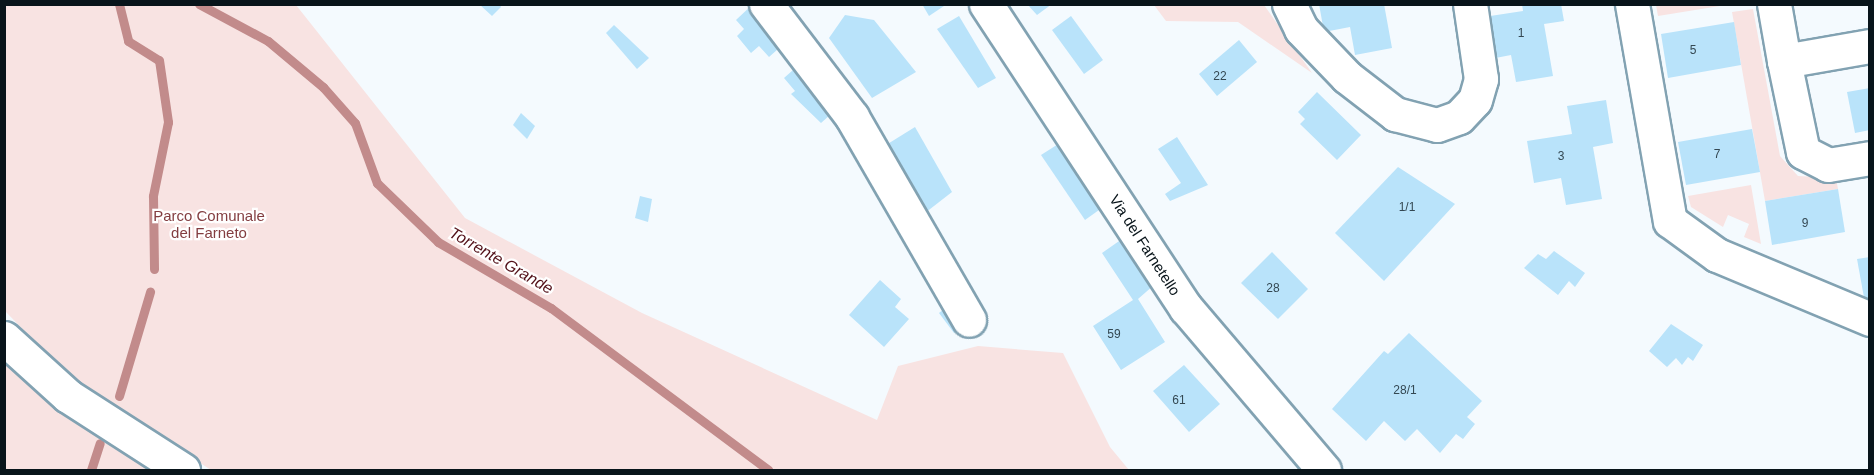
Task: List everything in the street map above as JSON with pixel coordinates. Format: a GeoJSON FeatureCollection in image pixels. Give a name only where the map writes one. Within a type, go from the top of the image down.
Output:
{"type":"FeatureCollection","features":[{"type":"Feature","properties":{"kind":"street"},"geometry":{"type":"LineString","coordinates":[[766,4],[852,117],[969,320]]}},
{"type":"Feature","properties":{"kind":"street","name":"Via del Farnetello"},"geometry":{"type":"LineString","coordinates":[[986,4],[1186,308],[1324,471]]}},
{"type":"Feature","properties":{"kind":"street"},"geometry":{"type":"LineString","coordinates":[[1289,4],[1301,29],[1347,77],[1395,114],[1437,125],[1459,117],[1475,100],[1481,79],[1470,4]]}},
{"type":"Feature","properties":{"kind":"street"},"geometry":{"type":"LineString","coordinates":[[1632,4],[1670,221],[1717,255],[1869,319]]}},
{"type":"Feature","properties":{"kind":"street"},"geometry":{"type":"LineString","coordinates":[[1774,4],[1803,152],[1828,165],[1869,158]]}},
{"type":"Feature","properties":{"kind":"street"},"geometry":{"type":"LineString","coordinates":[[1784,60],[1869,46]]}},
{"type":"Feature","properties":{"kind":"street"},"geometry":{"type":"LineString","coordinates":[[4,338],[68,396],[183,471]]}},
{"type":"Feature","properties":{"kind":"green space"},"geometry":{"type":"Polygon","coordinates":[[[1656,4],[1726,5],[1658,16],[1656,4]]]}},
{"type":"Feature","properties":{"kind":"green space","name":"Parco Comunale del Farneto"},"geometry":{"type":"Polygon","coordinates":[[[4,5],[296,5],[465,218],[642,313],[877,420],[898,366],[978,346],[1063,353],[1110,447],[1129,470],[211,470],[71,379],[5,311],[4,5]]]}},
{"type":"Feature","properties":{"kind":"green space"},"geometry":{"type":"Polygon","coordinates":[[[1154,5],[1264,5],[1312,73],[1238,22],[1166,21],[1154,5]]]}},
{"type":"Feature","properties":{"kind":"green space"},"geometry":{"type":"Polygon","coordinates":[[[1753,9],[1780,156],[1798,176],[1836,178],[1838,189],[1765,201],[1732,12],[1753,9]]]}},
{"type":"Feature","properties":{"kind":"green space"},"geometry":{"type":"Polygon","coordinates":[[[1751,185],[1761,244],[1744,237],[1749,224],[1728,215],[1723,227],[1691,207],[1688,196],[1751,185]]]}},
{"type":"Feature","properties":{"kind":"green space"},"geometry":{"type":"Polygon","coordinates":[[[4,358],[37,391],[148,470],[5,470],[4,358]]]}},
{"type":"Feature","properties":{"kind":"building"},"geometry":{"type":"Polygon","coordinates":[[[479,4],[499,4],[501,7],[492,16],[479,4]]]}},
{"type":"Feature","properties":{"kind":"building"},"geometry":{"type":"Polygon","coordinates":[[[753,4],[786,42],[769,57],[759,46],[751,53],[737,36],[744,29],[736,20],[753,4]]]}},
{"type":"Feature","properties":{"kind":"building"},"geometry":{"type":"Polygon","coordinates":[[[922,4],[947,4],[929,16],[922,4]]]}},
{"type":"Feature","properties":{"kind":"building"},"geometry":{"type":"Polygon","coordinates":[[[1027,4],[1052,4],[1037,15],[1027,4]]]}},
{"type":"Feature","properties":{"kind":"building"},"geometry":{"type":"Polygon","coordinates":[[[1319,4],[1384,4],[1392,48],[1355,55],[1350,27],[1324,32],[1319,4]]]}},
{"type":"Feature","properties":{"kind":"building"},"geometry":{"type":"Polygon","coordinates":[[[1522,4],[1561,4],[1564,21],[1544,24],[1553,76],[1516,82],[1511,55],[1485,60],[1477,18],[1523,11],[1522,4]]]}},
{"type":"Feature","properties":{"kind":"building"},"geometry":{"type":"Polygon","coordinates":[[[845,15],[874,20],[916,72],[872,98],[829,38],[845,15]]]}},
{"type":"Feature","properties":{"kind":"building"},"geometry":{"type":"Polygon","coordinates":[[[959,16],[996,78],[978,88],[937,29],[959,16]]]}},
{"type":"Feature","properties":{"kind":"building"},"geometry":{"type":"Polygon","coordinates":[[[1071,16],[1103,60],[1084,74],[1052,30],[1071,16]]]}},
{"type":"Feature","properties":{"kind":"building"},"geometry":{"type":"Polygon","coordinates":[[[1734,22],[1741,65],[1668,78],[1661,34],[1734,22]]]}},
{"type":"Feature","properties":{"kind":"building"},"geometry":{"type":"Polygon","coordinates":[[[614,25],[649,58],[637,69],[606,33],[614,25]]]}},
{"type":"Feature","properties":{"kind":"building"},"geometry":{"type":"Polygon","coordinates":[[[1239,40],[1257,62],[1217,96],[1199,74],[1239,40]]]}},
{"type":"Feature","properties":{"kind":"building"},"geometry":{"type":"Polygon","coordinates":[[[801,63],[839,107],[821,123],[791,94],[795,91],[784,78],[801,63]]]}},
{"type":"Feature","properties":{"kind":"building"},"geometry":{"type":"Polygon","coordinates":[[[1870,88],[1870,130],[1855,133],[1847,92],[1870,88]]]}},
{"type":"Feature","properties":{"kind":"building"},"geometry":{"type":"Polygon","coordinates":[[[1317,92],[1361,135],[1337,160],[1300,124],[1305,119],[1298,112],[1317,92]]]}},
{"type":"Feature","properties":{"kind":"building"},"geometry":{"type":"Polygon","coordinates":[[[1606,100],[1613,143],[1593,147],[1602,199],[1566,205],[1561,178],[1534,183],[1527,141],[1572,134],[1567,106],[1606,100]]]}},
{"type":"Feature","properties":{"kind":"building"},"geometry":{"type":"Polygon","coordinates":[[[521,113],[535,126],[527,139],[513,125],[521,113]]]}},
{"type":"Feature","properties":{"kind":"building"},"geometry":{"type":"Polygon","coordinates":[[[915,127],[952,192],[925,213],[886,145],[915,127]]]}},
{"type":"Feature","properties":{"kind":"building"},"geometry":{"type":"Polygon","coordinates":[[[1752,129],[1760,172],[1686,185],[1678,142],[1752,129]]]}},
{"type":"Feature","properties":{"kind":"building"},"geometry":{"type":"Polygon","coordinates":[[[1177,137],[1208,185],[1170,201],[1165,194],[1181,183],[1158,149],[1177,137]]]}},
{"type":"Feature","properties":{"kind":"building"},"geometry":{"type":"Polygon","coordinates":[[[1063,141],[1106,205],[1085,220],[1041,155],[1063,141]]]}},
{"type":"Feature","properties":{"kind":"building"},"geometry":{"type":"Polygon","coordinates":[[[1398,167],[1455,204],[1384,281],[1335,233],[1398,167]]]}},
{"type":"Feature","properties":{"kind":"building"},"geometry":{"type":"Polygon","coordinates":[[[1838,189],[1845,232],[1772,245],[1765,201],[1838,189]]]}},
{"type":"Feature","properties":{"kind":"building"},"geometry":{"type":"Polygon","coordinates":[[[640,196],[652,199],[648,222],[635,218],[640,196]]]}},
{"type":"Feature","properties":{"kind":"building"},"geometry":{"type":"Polygon","coordinates":[[[1122,239],[1154,285],[1138,299],[1165,342],[1121,370],[1093,326],[1133,300],[1102,253],[1122,239]]]}},
{"type":"Feature","properties":{"kind":"building"},"geometry":{"type":"Polygon","coordinates":[[[1554,251],[1585,273],[1575,287],[1569,281],[1558,295],[1524,268],[1538,254],[1546,259],[1554,251]]]}},
{"type":"Feature","properties":{"kind":"building"},"geometry":{"type":"Polygon","coordinates":[[[1272,252],[1308,289],[1278,319],[1241,283],[1272,252]]]}},
{"type":"Feature","properties":{"kind":"building"},"geometry":{"type":"Polygon","coordinates":[[[1870,257],[1870,302],[1865,303],[1857,259],[1870,257]]]}},
{"type":"Feature","properties":{"kind":"building"},"geometry":{"type":"Polygon","coordinates":[[[880,280],[901,299],[895,307],[909,319],[884,347],[849,315],[880,280]]]}},
{"type":"Feature","properties":{"kind":"building"},"geometry":{"type":"Polygon","coordinates":[[[950,304],[964,325],[954,333],[939,313],[950,304]]]}},
{"type":"Feature","properties":{"kind":"building"},"geometry":{"type":"Polygon","coordinates":[[[1671,324],[1703,345],[1693,361],[1688,357],[1682,365],[1676,358],[1667,367],[1649,351],[1671,324]]]}},
{"type":"Feature","properties":{"kind":"building"},"geometry":{"type":"Polygon","coordinates":[[[1409,333],[1482,401],[1467,417],[1475,424],[1463,439],[1456,434],[1440,453],[1417,429],[1405,441],[1384,421],[1366,441],[1332,409],[1384,351],[1388,354],[1409,333]]]}},
{"type":"Feature","properties":{"kind":"building"},"geometry":{"type":"Polygon","coordinates":[[[1184,365],[1220,404],[1189,432],[1153,391],[1184,365]]]}},
{"type":"Feature","properties":{"kind":"waterway"},"geometry":{"type":"LineString","coordinates":[[119,4],[128,41],[159,60],[168,122],[153,196],[154,269]]}},
{"type":"Feature","properties":{"kind":"waterway","name":"Torrente Grande"},"geometry":{"type":"LineString","coordinates":[[199,4],[268,41],[323,87],[355,123],[377,183],[438,242],[551,308],[768,470]]}},
{"type":"Feature","properties":{"kind":"waterway"},"geometry":{"type":"LineString","coordinates":[[119,396],[150,292]]}},
{"type":"Feature","properties":{"kind":"waterway"},"geometry":{"type":"LineString","coordinates":[[91,470],[100,443]]}}]}
